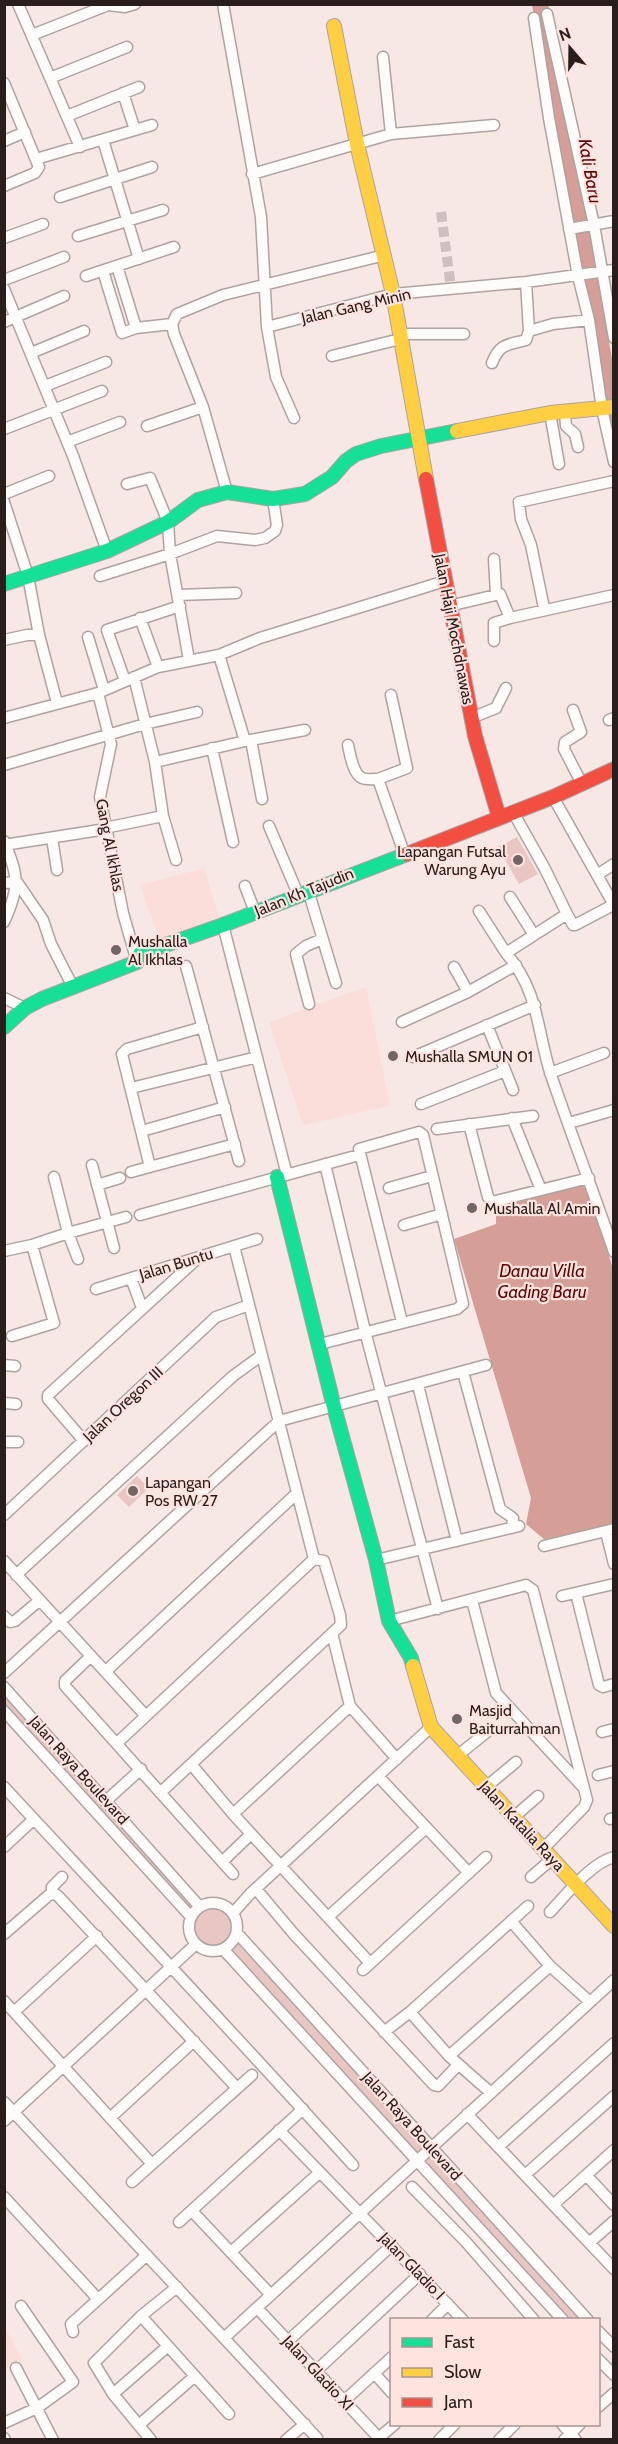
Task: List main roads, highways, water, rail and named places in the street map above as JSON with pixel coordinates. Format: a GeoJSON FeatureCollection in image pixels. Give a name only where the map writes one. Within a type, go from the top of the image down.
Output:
{"type":"FeatureCollection","features":[{"type":"Feature","properties":{"kind":"water","name":"Danau Villa Gading Baru"},"geometry":{"type":"Polygon","coordinates":[[[586,1184],[613,1269],[613,1524],[545,1540],[526,1524],[531,1498],[454,1239],[496,1224],[496,1206],[586,1184]]]}},
{"type":"Feature","properties":{"kind":"waterway","name":"Kali Baru"},"geometry":{"type":"LineString","coordinates":[[540,4],[614,415]]}},
{"type":"Feature","properties":{"kind":"tunnel"},"geometry":{"type":"LineString","coordinates":[[441,212],[451,288]]}},
{"type":"Feature","properties":{"kind":"place","name":"Lapangan Futsal Warung Ayu"},"geometry":{"type":"Point","coordinates":[518,860]}},
{"type":"Feature","properties":{"kind":"place","name":"Mushalla Al Ikhlas"},"geometry":{"type":"Point","coordinates":[116,950]}},
{"type":"Feature","properties":{"kind":"place","name":"Mushalla SMUN 01"},"geometry":{"type":"Point","coordinates":[393,1056]}},
{"type":"Feature","properties":{"kind":"place","name":"Mushalla Al Amin"},"geometry":{"type":"Point","coordinates":[472,1208]}},
{"type":"Feature","properties":{"kind":"place","name":"Lapangan Pos RW 27"},"geometry":{"type":"Point","coordinates":[133,1491]}},
{"type":"Feature","properties":{"kind":"place","name":"Masjid Baiturrahman"},"geometry":{"type":"Point","coordinates":[457,1719]}}]}
